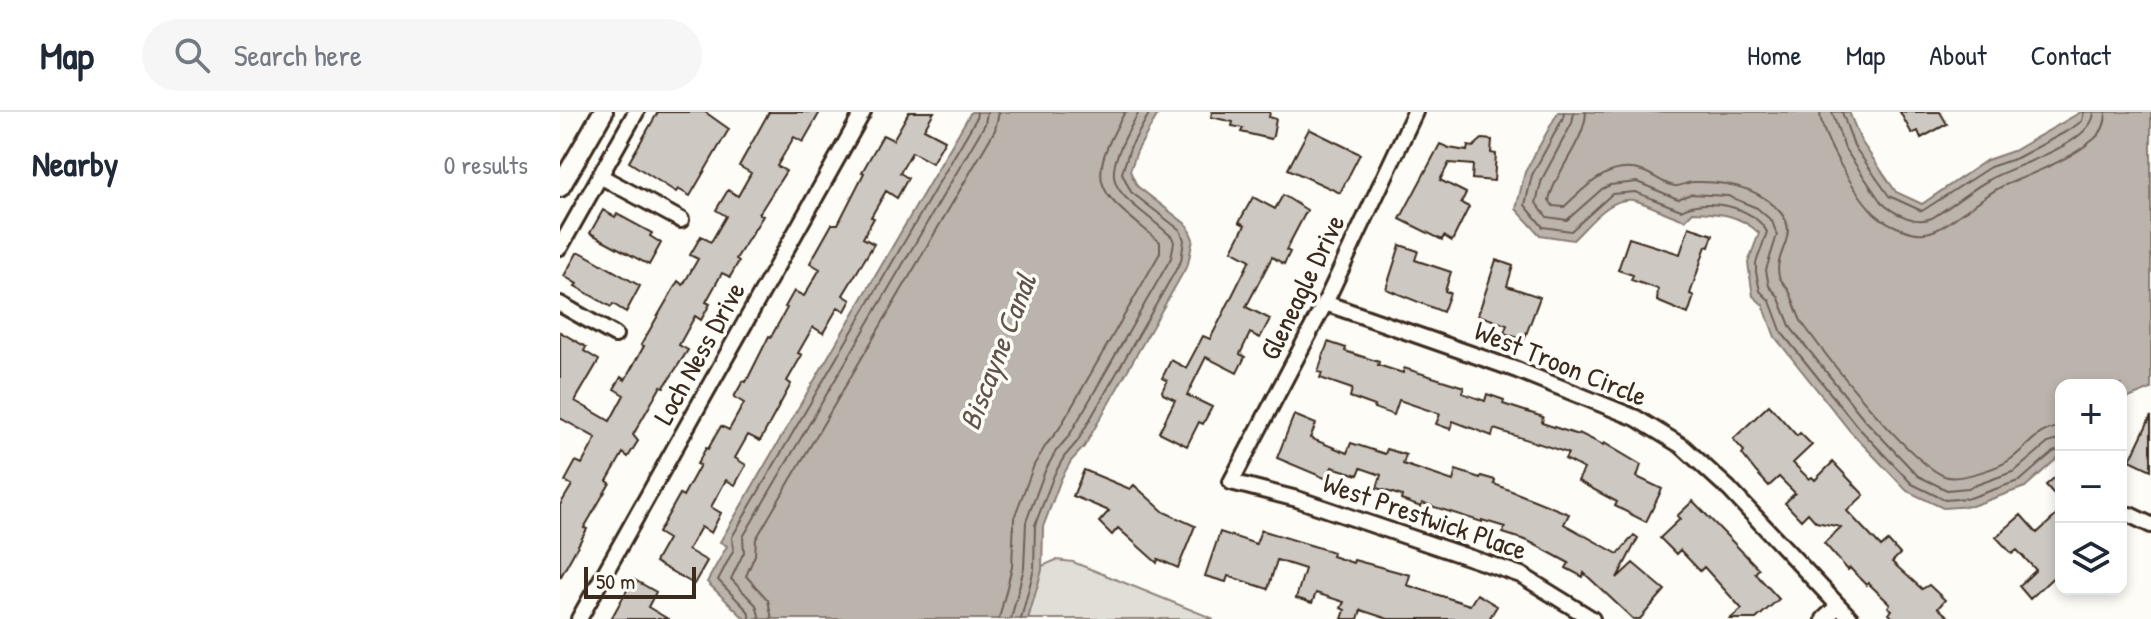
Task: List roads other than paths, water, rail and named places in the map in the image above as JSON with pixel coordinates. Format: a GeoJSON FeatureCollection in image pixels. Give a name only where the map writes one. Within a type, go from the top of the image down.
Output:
{"type":"FeatureCollection","features":[{"type":"Feature","properties":{"kind":"street"},"geometry":{"type":"LineString","coordinates":[[560,187],[603,112]]}},
{"type":"Feature","properties":{"kind":"street"},"geometry":{"type":"LineString","coordinates":[[560,247],[636,112]]}},
{"type":"Feature","properties":{"kind":"street","name":"Loch Ness Drive"},"geometry":{"type":"LineString","coordinates":[[579,619],[863,112]]}},
{"type":"Feature","properties":{"kind":"street","name":"Gleneagle Drive"},"geometry":{"type":"LineString","coordinates":[[1231,482],[1325,303],[1415,112]]}},
{"type":"Feature","properties":{"kind":"street"},"geometry":{"type":"LineString","coordinates":[[600,176],[681,220]]}},
{"type":"Feature","properties":{"kind":"street","name":"West Troon Circle"},"geometry":{"type":"LineString","coordinates":[[1325,303],[1517,370],[1636,418],[1682,446],[1729,489],[1851,619]]}},
{"type":"Feature","properties":{"kind":"street"},"geometry":{"type":"LineString","coordinates":[[560,304],[615,335]]}},
{"type":"Feature","properties":{"kind":"street","name":"West Prestwick Place"},"geometry":{"type":"LineString","coordinates":[[1231,482],[1297,499],[1521,575],[1592,619]]}},
{"type":"Feature","properties":{"kind":"street"},"geometry":{"type":"LineString","coordinates":[[2130,515],[2151,525]]}},
{"type":"Feature","properties":{"kind":"street"},"geometry":{"type":"LineString","coordinates":[[1824,619],[1838,606]]}},
{"type":"Feature","properties":{"kind":"water","name":"Biscayne Canal"},"geometry":{"type":"Polygon","coordinates":[[[971,112],[1159,112],[1137,151],[1130,171],[1137,186],[1187,225],[1193,239],[1188,264],[1084,447],[1061,479],[1043,527],[1042,570],[1028,619],[745,619],[707,582],[727,546],[720,542],[971,112]]]}},
{"type":"Feature","properties":{"kind":"water"},"geometry":{"type":"Polygon","coordinates":[[[1558,112],[1849,112],[1861,141],[1896,192],[1922,204],[1987,160],[2013,151],[2081,112],[2151,112],[2151,389],[2127,399],[2127,379],[2055,379],[2055,460],[2025,487],[1972,506],[1943,508],[1907,491],[1850,431],[1775,337],[1763,305],[1753,296],[1748,263],[1759,233],[1736,218],[1693,212],[1685,220],[1628,200],[1610,206],[1573,240],[1540,235],[1516,209],[1525,172],[1558,112]]]}}]}
